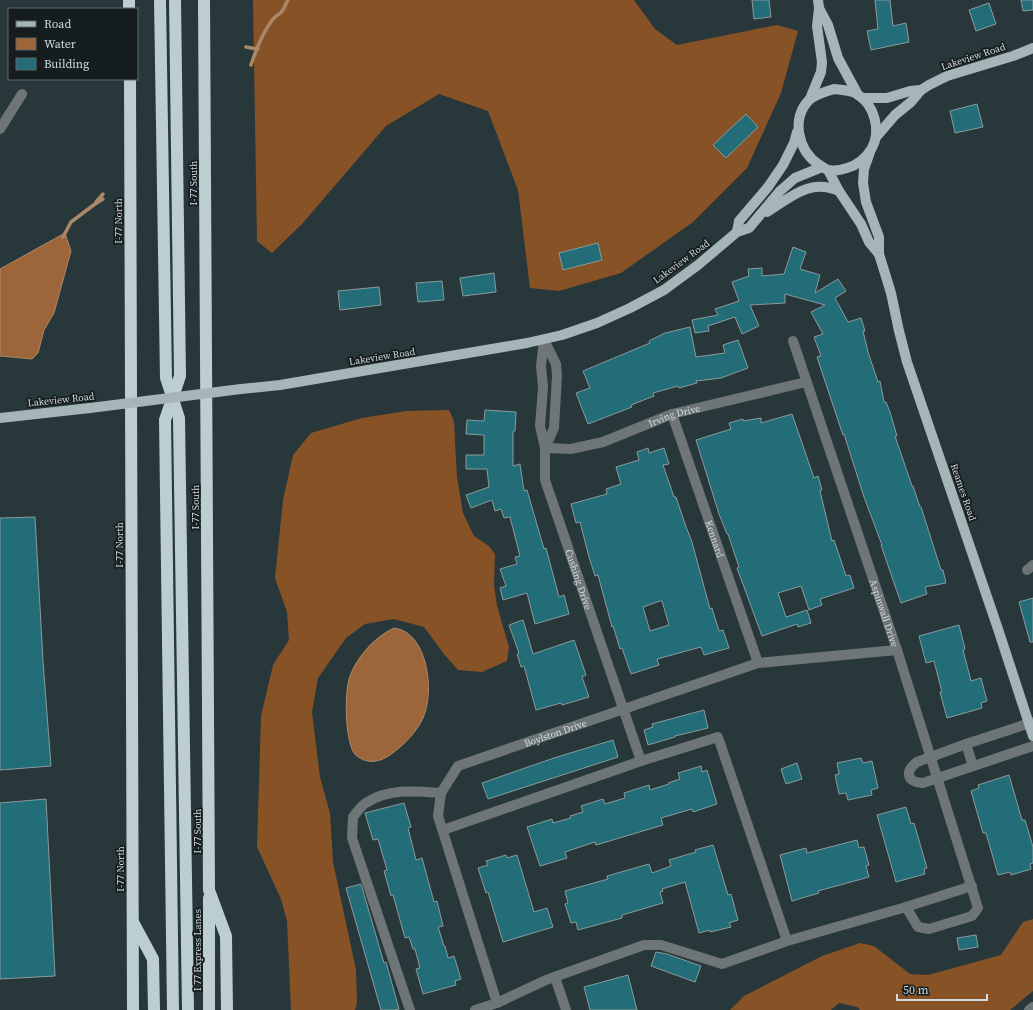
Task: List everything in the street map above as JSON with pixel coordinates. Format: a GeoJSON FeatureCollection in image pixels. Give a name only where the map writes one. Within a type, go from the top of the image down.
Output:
{"type":"FeatureCollection","features":[{"type":"Feature","properties":{"kind":"highway"},"geometry":{"type":"LineString","coordinates":[[160,0],[166,378],[179,418],[180,453],[188,1010]]}},
{"type":"Feature","properties":{"kind":"highway"},"geometry":{"type":"LineString","coordinates":[[172,1010],[165,420],[180,376],[175,0]]}},
{"type":"Feature","properties":{"kind":"highway","name":"I-77 South"},"geometry":{"type":"LineString","coordinates":[[204,0],[209,890],[226,936],[228,1010]]}},
{"type":"Feature","properties":{"kind":"highway","name":"I-77 North"},"geometry":{"type":"LineString","coordinates":[[130,80],[133,1010]]}},
{"type":"Feature","properties":{"kind":"highway","name":"I 77 Express Lanes"},"geometry":{"type":"LineString","coordinates":[[208,1010],[209,890]]}},
{"type":"Feature","properties":{"kind":"highway"},"geometry":{"type":"LineString","coordinates":[[132,919],[153,959],[154,1010]]}},
{"type":"Feature","properties":{"kind":"main road"},"geometry":{"type":"LineString","coordinates":[[819,4],[828,25],[838,58],[860,97]]}},
{"type":"Feature","properties":{"kind":"main road"},"geometry":{"type":"LineString","coordinates":[[809,100],[820,93],[834,89],[847,90],[860,97],[869,105],[875,118],[876,136],[870,152],[864,159],[853,167],[839,170],[825,168],[814,161],[805,152],[800,141],[798,125],[802,112],[817,82],[821,67],[821,52],[817,26],[819,4]]}},
{"type":"Feature","properties":{"kind":"main road","name":"Lakeview Road"},"geometry":{"type":"LineString","coordinates":[[860,97],[887,98],[910,91],[921,90],[947,76],[1013,56],[1033,48]]}},
{"type":"Feature","properties":{"kind":"main road","name":"Lakeview Road"},"geometry":{"type":"LineString","coordinates":[[876,136],[895,116],[912,102],[921,90]]}},
{"type":"Feature","properties":{"kind":"main road","name":"Lakeview Road"},"geometry":{"type":"LineString","coordinates":[[737,232],[739,221],[783,165],[794,143],[798,125]]}},
{"type":"Feature","properties":{"kind":"main road","name":"Reames Road"},"geometry":{"type":"LineString","coordinates":[[870,152],[864,169],[863,183],[866,202],[879,237],[879,254],[891,293],[898,331],[907,362],[1031,723],[1033,736]]}},
{"type":"Feature","properties":{"kind":"main road","name":"Lakeview Road"},"geometry":{"type":"LineString","coordinates":[[0,418],[241,390],[296,382],[544,340],[579,330],[646,300],[664,290],[698,265],[737,232],[749,228],[780,191],[795,178],[825,168]]}},
{"type":"Feature","properties":{"kind":"main road","name":"Reames Road"},"geometry":{"type":"LineString","coordinates":[[825,168],[861,224],[869,242],[879,254]]}},
{"type":"Feature","properties":{"kind":"main road"},"geometry":{"type":"LineString","coordinates":[[760,216],[800,191],[817,186],[829,187],[839,191]]}},
{"type":"Feature","properties":{"kind":"street"},"geometry":{"type":"LineString","coordinates":[[0,129],[22,94]]}},
{"type":"Feature","properties":{"kind":"street","name":"Cushing Drive"},"geometry":{"type":"LineString","coordinates":[[544,340],[556,364],[557,376],[554,428],[545,448]]}},
{"type":"Feature","properties":{"kind":"street","name":"Cushing Drive"},"geometry":{"type":"LineString","coordinates":[[544,340],[540,426],[545,448],[545,480],[641,761]]}},
{"type":"Feature","properties":{"kind":"street","name":"Aspinwall Drive"},"geometry":{"type":"LineString","coordinates":[[793,341],[932,757],[978,908],[972,916],[929,929],[918,927],[906,907]]}},
{"type":"Feature","properties":{"kind":"street","name":"Irving Drive"},"geometry":{"type":"LineString","coordinates":[[545,448],[571,449],[603,442],[672,414],[806,382]]}},
{"type":"Feature","properties":{"kind":"street","name":"Kennard"},"geometry":{"type":"LineString","coordinates":[[672,414],[758,663]]}},
{"type":"Feature","properties":{"kind":"street","name":"Boylston Drive"},"geometry":{"type":"LineString","coordinates":[[497,1003],[438,816],[441,793],[458,766],[758,663],[897,650]]}},
{"type":"Feature","properties":{"kind":"street"},"geometry":{"type":"LineString","coordinates":[[1031,723],[917,762],[910,766],[908,773],[910,779],[916,783],[923,783],[1033,746]]}},
{"type":"Feature","properties":{"kind":"street"},"geometry":{"type":"LineString","coordinates":[[443,830],[641,761],[718,737],[787,941]]}},
{"type":"Feature","properties":{"kind":"street"},"geometry":{"type":"LineString","coordinates":[[966,744],[973,766]]}},
{"type":"Feature","properties":{"kind":"street"},"geometry":{"type":"LineString","coordinates":[[410,1010],[352,838],[353,816],[365,803],[385,794],[410,790],[441,793]]}},
{"type":"Feature","properties":{"kind":"street"},"geometry":{"type":"LineString","coordinates":[[475,1010],[497,1003],[555,977],[644,945],[661,945],[722,964],[787,941],[906,907],[972,886]]}},
{"type":"Feature","properties":{"kind":"street"},"geometry":{"type":"LineString","coordinates":[[555,977],[566,1010]]}},
{"type":"Feature","properties":{"kind":"street"},"geometry":{"type":"LineString","coordinates":[[1029,1010],[1033,1006]]}},
{"type":"Feature","properties":{"kind":"shaded area"},"geometry":{"type":"Polygon","coordinates":[[[253,0],[634,0],[655,29],[677,45],[777,25],[798,31],[781,93],[747,168],[693,222],[621,273],[559,291],[530,288],[518,190],[488,111],[439,94],[386,126],[302,224],[272,253],[257,241],[253,0]]]}},
{"type":"Feature","properties":{"kind":"shaded area"},"geometry":{"type":"Polygon","coordinates":[[[449,410],[454,421],[457,477],[463,513],[474,536],[489,546],[495,554],[494,585],[497,606],[509,647],[507,661],[482,672],[458,670],[424,627],[394,619],[365,624],[346,638],[318,678],[312,712],[320,777],[330,813],[333,862],[356,970],[357,1003],[355,1010],[291,1010],[287,921],[281,899],[257,847],[261,716],[273,665],[289,640],[287,612],[275,578],[283,500],[293,455],[311,433],[362,418],[406,411],[449,410]]]}},
{"type":"Feature","properties":{"kind":"shaded area"},"geometry":{"type":"Polygon","coordinates":[[[1033,919],[1033,991],[1010,1010],[860,1010],[857,1007],[839,1003],[831,1010],[730,1010],[744,996],[822,956],[860,943],[874,946],[910,974],[928,975],[1001,955],[1023,922],[1033,919]]]}},
{"type":"Feature","properties":{"kind":"water"},"geometry":{"type":"Polygon","coordinates":[[[65,233],[71,251],[54,313],[44,330],[38,353],[32,359],[0,356],[0,269],[65,233]]]}},
{"type":"Feature","properties":{"kind":"water"},"geometry":{"type":"Polygon","coordinates":[[[394,628],[406,632],[415,640],[421,651],[426,665],[428,679],[427,707],[418,728],[403,745],[391,755],[383,759],[368,761],[356,755],[351,746],[346,715],[348,683],[353,668],[362,654],[380,636],[394,628]]]}},
{"type":"Feature","properties":{"kind":"building"},"geometry":{"type":"Polygon","coordinates":[[[752,0],[769,0],[771,17],[754,19],[752,0]]]}},
{"type":"Feature","properties":{"kind":"building"},"geometry":{"type":"Polygon","coordinates":[[[875,0],[890,0],[893,26],[906,23],[909,42],[871,50],[867,31],[878,29],[875,0]]]}},
{"type":"Feature","properties":{"kind":"building"},"geometry":{"type":"Polygon","coordinates":[[[1021,0],[1033,0],[1033,10],[1023,11],[1021,0]]]}},
{"type":"Feature","properties":{"kind":"building"},"geometry":{"type":"Polygon","coordinates":[[[989,3],[996,24],[976,31],[969,10],[989,3]]]}},
{"type":"Feature","properties":{"kind":"building"},"geometry":{"type":"Polygon","coordinates":[[[977,104],[983,127],[955,133],[950,111],[977,104]]]}},
{"type":"Feature","properties":{"kind":"building"},"geometry":{"type":"Polygon","coordinates":[[[746,114],[758,127],[726,158],[713,145],[746,114]]]}},
{"type":"Feature","properties":{"kind":"building"},"geometry":{"type":"Polygon","coordinates":[[[598,243],[602,260],[563,270],[559,253],[598,243]]]}},
{"type":"Feature","properties":{"kind":"building"},"geometry":{"type":"Polygon","coordinates":[[[793,247],[806,252],[800,269],[820,275],[815,293],[838,279],[846,291],[835,298],[848,322],[861,318],[865,331],[863,331],[868,352],[878,382],[880,381],[884,402],[886,402],[890,412],[897,436],[895,436],[912,486],[921,507],[941,570],[943,570],[946,583],[925,587],[927,594],[901,603],[817,357],[821,356],[814,337],[823,334],[811,312],[825,305],[785,294],[785,303],[750,305],[759,326],[742,334],[735,317],[708,326],[709,331],[695,333],[692,320],[718,315],[715,309],[739,301],[732,282],[749,276],[748,269],[762,268],[762,276],[784,274],[793,247]]]}},
{"type":"Feature","properties":{"kind":"building"},"geometry":{"type":"Polygon","coordinates":[[[494,273],[496,292],[463,296],[460,278],[494,273]]]}},
{"type":"Feature","properties":{"kind":"building"},"geometry":{"type":"Polygon","coordinates":[[[442,281],[444,300],[418,302],[416,283],[442,281]]]}},
{"type":"Feature","properties":{"kind":"building"},"geometry":{"type":"Polygon","coordinates":[[[379,287],[381,305],[340,310],[338,291],[379,287]]]}},
{"type":"Feature","properties":{"kind":"building"},"geometry":{"type":"Polygon","coordinates":[[[690,327],[696,357],[725,353],[723,345],[738,340],[748,368],[721,378],[696,381],[697,383],[679,388],[678,386],[653,393],[654,396],[631,405],[632,407],[588,424],[576,393],[590,388],[583,371],[650,343],[649,341],[665,333],[690,327]]]}},
{"type":"Feature","properties":{"kind":"building"},"geometry":{"type":"Polygon","coordinates":[[[485,410],[516,412],[515,431],[513,431],[513,466],[520,464],[524,491],[527,490],[544,549],[546,548],[559,597],[564,595],[569,614],[535,624],[527,593],[503,600],[500,588],[506,586],[500,569],[517,564],[515,557],[520,556],[510,517],[504,518],[501,509],[495,511],[492,500],[471,508],[466,495],[489,487],[487,469],[466,469],[466,455],[484,455],[484,435],[466,434],[467,420],[484,421],[485,410]]]}},
{"type":"Feature","properties":{"kind":"building"},"geometry":{"type":"Polygon","coordinates":[[[792,414],[814,478],[818,476],[822,490],[820,491],[832,541],[834,540],[846,576],[850,575],[854,588],[820,599],[822,605],[809,610],[801,586],[778,593],[786,617],[807,610],[811,623],[798,627],[797,624],[762,636],[737,568],[739,567],[728,534],[719,514],[696,440],[731,429],[729,423],[743,419],[743,421],[761,418],[761,423],[792,414]]]}},
{"type":"Feature","properties":{"kind":"building"},"geometry":{"type":"Polygon","coordinates":[[[648,448],[649,453],[664,448],[669,464],[663,465],[692,542],[710,609],[712,608],[719,631],[723,630],[729,648],[704,655],[701,647],[657,659],[659,665],[631,674],[622,648],[620,649],[613,626],[612,627],[598,575],[595,576],[580,522],[576,523],[571,504],[607,494],[606,489],[621,484],[616,467],[639,460],[637,452],[648,448]],[[662,601],[643,607],[650,631],[669,625],[662,601]]]}},
{"type":"Feature","properties":{"kind":"building"},"geometry":{"type":"Polygon","coordinates":[[[35,517],[43,661],[51,766],[0,770],[0,518],[35,517]]]}},
{"type":"Feature","properties":{"kind":"building"},"geometry":{"type":"Polygon","coordinates":[[[1033,598],[1033,642],[1030,642],[1019,602],[1033,598]]]}},
{"type":"Feature","properties":{"kind":"building"},"geometry":{"type":"Polygon","coordinates":[[[523,620],[533,654],[574,640],[586,675],[582,677],[589,697],[562,705],[561,703],[536,710],[524,666],[521,667],[517,654],[519,653],[509,625],[523,620]]]}},
{"type":"Feature","properties":{"kind":"building"},"geometry":{"type":"Polygon","coordinates":[[[959,625],[965,649],[963,650],[971,681],[981,678],[987,701],[981,703],[982,708],[947,718],[934,661],[926,663],[919,636],[959,625]]]}},
{"type":"Feature","properties":{"kind":"building"},"geometry":{"type":"Polygon","coordinates":[[[704,710],[708,728],[675,736],[648,745],[644,730],[653,727],[652,724],[704,710]]]}},
{"type":"Feature","properties":{"kind":"building"},"geometry":{"type":"Polygon","coordinates":[[[613,740],[618,757],[488,799],[482,783],[554,758],[613,740]]]}},
{"type":"Feature","properties":{"kind":"building"},"geometry":{"type":"Polygon","coordinates":[[[861,758],[863,763],[872,761],[878,788],[871,790],[872,795],[848,800],[846,793],[839,794],[835,775],[839,774],[837,763],[861,758]]]}},
{"type":"Feature","properties":{"kind":"building"},"geometry":{"type":"Polygon","coordinates":[[[797,763],[802,779],[786,784],[781,769],[797,763]]]}},
{"type":"Feature","properties":{"kind":"building"},"geometry":{"type":"Polygon","coordinates":[[[701,766],[702,772],[707,770],[717,804],[693,812],[692,809],[661,818],[663,825],[596,845],[595,842],[565,852],[567,858],[540,866],[527,827],[552,819],[553,823],[571,818],[570,816],[583,812],[581,806],[603,799],[605,804],[625,798],[624,793],[649,785],[650,790],[669,784],[668,783],[680,779],[678,773],[701,766]]]}},
{"type":"Feature","properties":{"kind":"building"},"geometry":{"type":"Polygon","coordinates":[[[1009,775],[1022,820],[1025,820],[1033,847],[1033,863],[1030,864],[1031,869],[1011,875],[1010,872],[998,875],[986,833],[983,833],[971,791],[979,788],[978,785],[1009,775]]]}},
{"type":"Feature","properties":{"kind":"building"},"geometry":{"type":"Polygon","coordinates":[[[46,799],[55,976],[0,979],[0,803],[46,799]]]}},
{"type":"Feature","properties":{"kind":"building"},"geometry":{"type":"Polygon","coordinates":[[[404,803],[411,827],[408,828],[416,860],[422,858],[434,902],[437,901],[443,926],[438,927],[444,946],[448,958],[454,956],[461,979],[455,981],[456,985],[423,994],[416,969],[420,968],[415,949],[413,949],[409,937],[405,938],[393,895],[391,896],[384,871],[387,870],[378,839],[373,840],[365,813],[404,803]]]}},
{"type":"Feature","properties":{"kind":"building"},"geometry":{"type":"Polygon","coordinates":[[[906,807],[911,824],[914,823],[927,868],[924,869],[925,874],[896,882],[877,815],[906,807]]]}},
{"type":"Feature","properties":{"kind":"building"},"geometry":{"type":"Polygon","coordinates":[[[857,840],[859,848],[864,847],[869,865],[866,866],[869,877],[818,891],[819,893],[792,901],[780,855],[806,848],[807,853],[857,840]]]}},
{"type":"Feature","properties":{"kind":"building"},"geometry":{"type":"Polygon","coordinates":[[[713,845],[728,895],[731,894],[738,920],[729,923],[731,927],[699,933],[685,882],[662,889],[663,891],[660,892],[663,903],[622,915],[622,918],[578,930],[576,922],[571,923],[565,904],[568,903],[565,891],[608,879],[607,876],[649,864],[652,873],[671,866],[669,860],[713,845]]]}},
{"type":"Feature","properties":{"kind":"building"},"geometry":{"type":"Polygon","coordinates":[[[506,855],[507,858],[517,855],[534,912],[547,908],[553,927],[503,942],[488,892],[486,893],[478,868],[488,865],[486,861],[506,855]]]}},
{"type":"Feature","properties":{"kind":"building"},"geometry":{"type":"Polygon","coordinates":[[[361,884],[384,963],[386,962],[399,1009],[381,1010],[346,888],[361,884]]]}},
{"type":"Feature","properties":{"kind":"building"},"geometry":{"type":"Polygon","coordinates":[[[976,935],[978,947],[959,950],[957,938],[976,935]]]}},
{"type":"Feature","properties":{"kind":"building"},"geometry":{"type":"Polygon","coordinates":[[[656,952],[667,954],[701,966],[695,982],[651,966],[656,952]]]}},
{"type":"Feature","properties":{"kind":"building"},"geometry":{"type":"Polygon","coordinates":[[[628,975],[637,1010],[590,1010],[584,987],[628,975]]]}},
{"type":"Feature","properties":{"kind":"waterway"},"geometry":{"type":"LineString","coordinates":[[251,65],[264,33],[271,21],[284,9],[288,0]]}},
{"type":"Feature","properties":{"kind":"waterway"},"geometry":{"type":"LineString","coordinates":[[246,47],[258,49]]}},
{"type":"Feature","properties":{"kind":"waterway"},"geometry":{"type":"LineString","coordinates":[[96,202],[103,194]]}},
{"type":"Feature","properties":{"kind":"waterway"},"geometry":{"type":"LineString","coordinates":[[63,237],[71,222],[103,199]]}}]}
